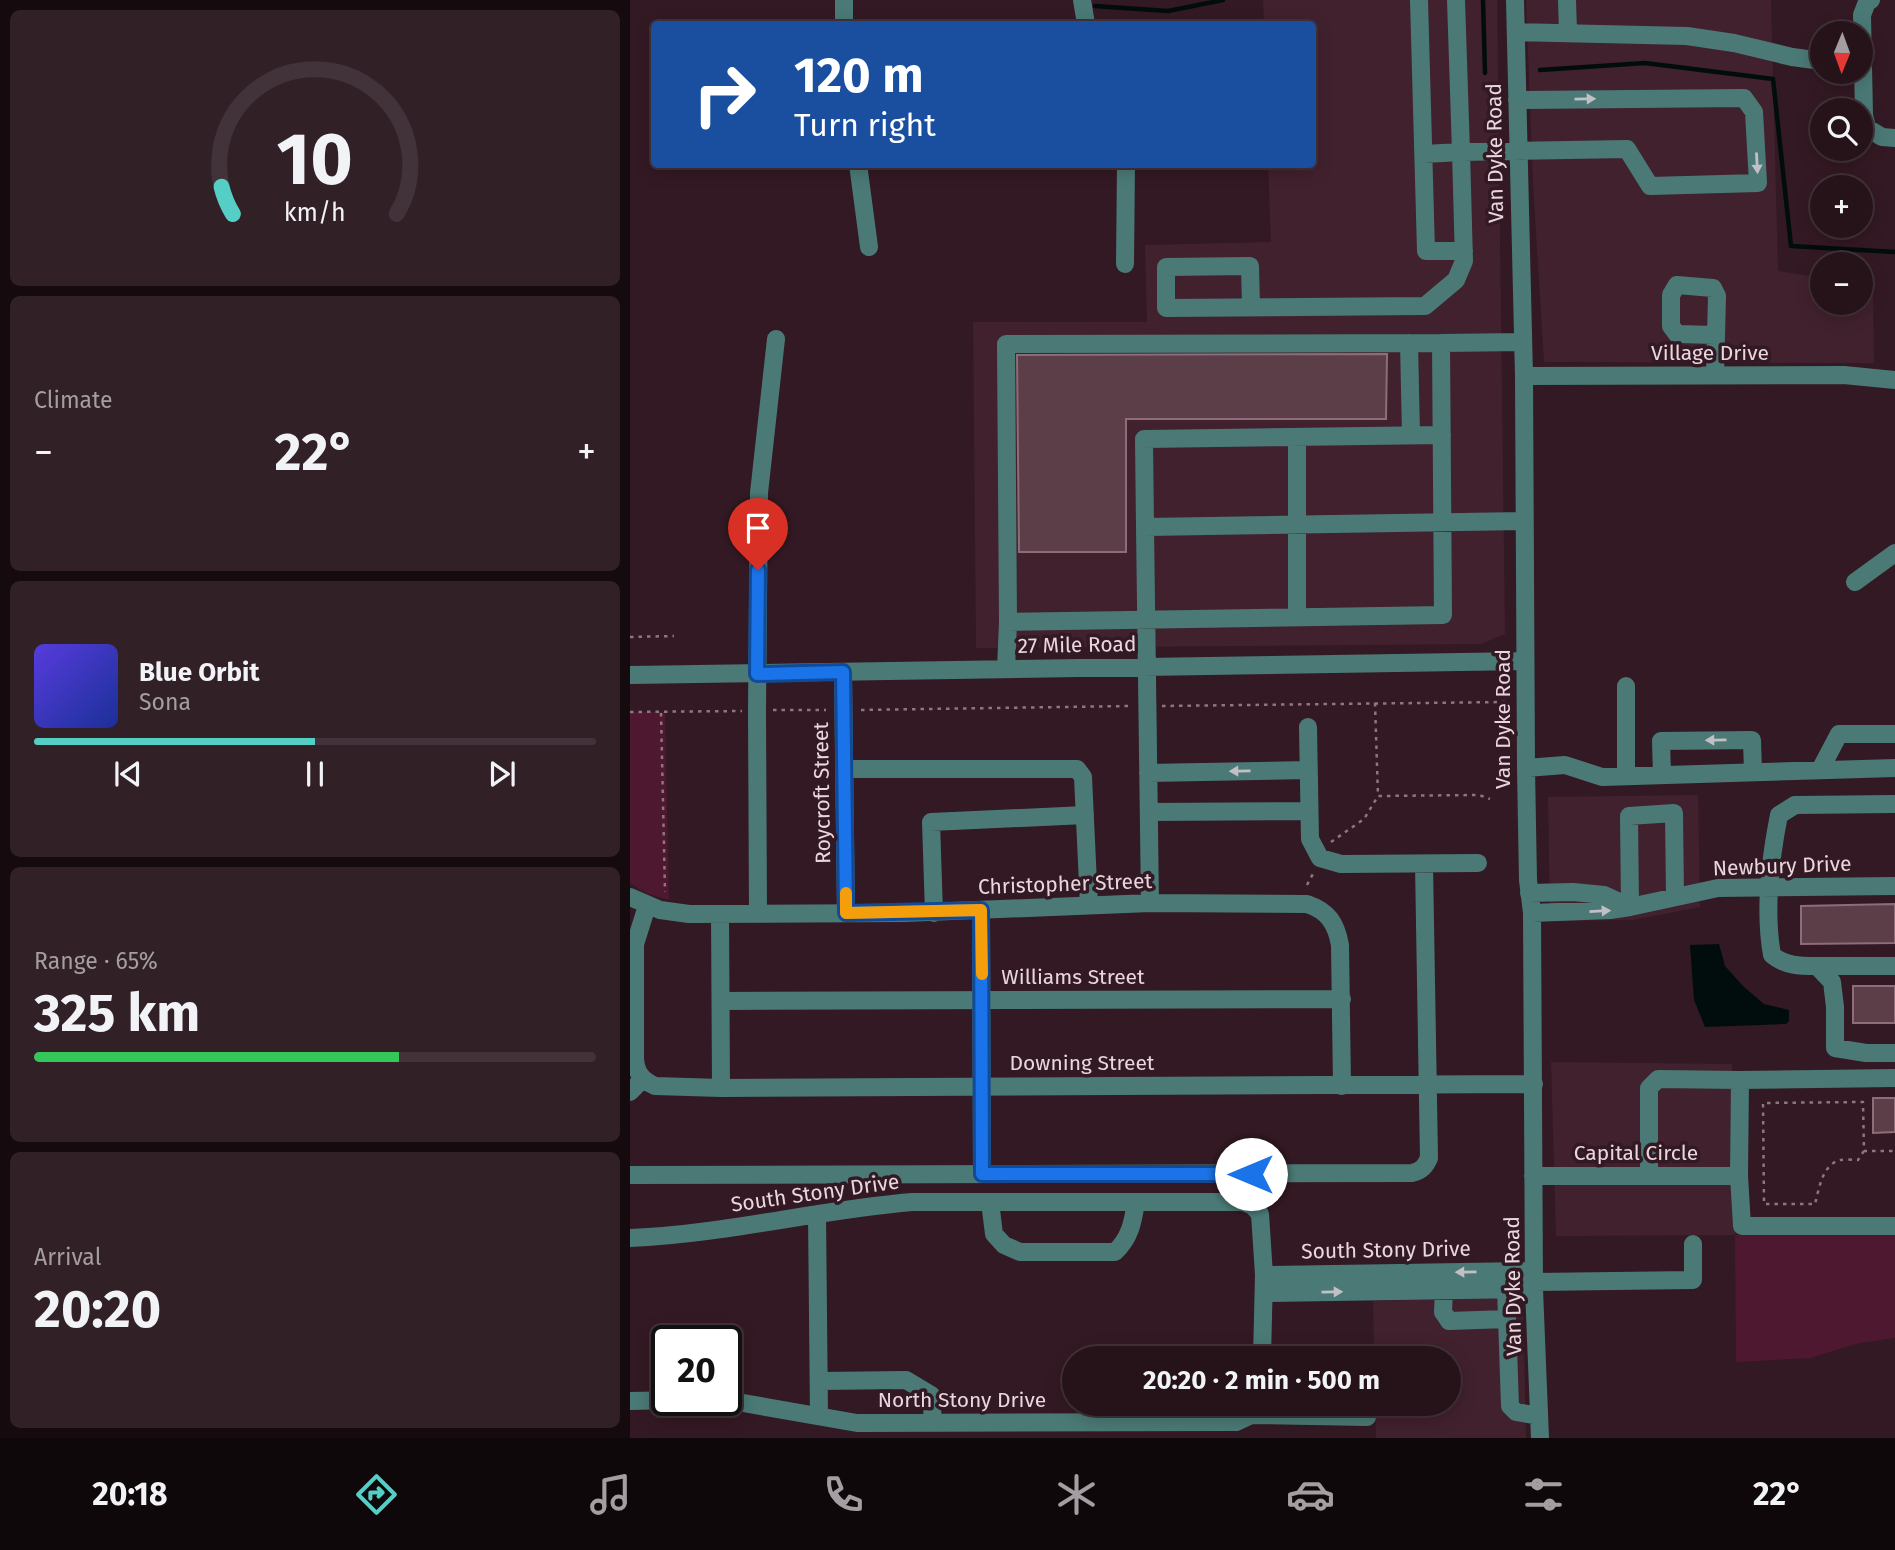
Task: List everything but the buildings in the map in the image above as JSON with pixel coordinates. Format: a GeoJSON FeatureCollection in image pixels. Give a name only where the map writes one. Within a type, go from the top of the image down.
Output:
{"type":"FeatureCollection","features":[{"type":"Feature","properties":{"kind":"street"},"geometry":{"type":"LineString","coordinates":[[844,0],[844,21]]}},
{"type":"Feature","properties":{"kind":"street"},"geometry":{"type":"LineString","coordinates":[[1082,0],[1086,21]]}},
{"type":"Feature","properties":{"kind":"street"},"geometry":{"type":"LineString","coordinates":[[1419,0],[1426,251],[1464,250]]}},
{"type":"Feature","properties":{"kind":"street"},"geometry":{"type":"LineString","coordinates":[[1251,307],[1250,266],[1166,267],[1166,308],[1425,306],[1456,280],[1464,261],[1464,250],[1456,0]]}},
{"type":"Feature","properties":{"kind":"street","name":"Van Dyke Road"},"geometry":{"type":"LineString","coordinates":[[1515,0],[1524,376],[1525,768],[1532,913],[1534,1281],[1540,1438]]}},
{"type":"Feature","properties":{"kind":"street"},"geometry":{"type":"LineString","coordinates":[[1567,0],[1568,32]]}},
{"type":"Feature","properties":{"kind":"street"},"geometry":{"type":"LineString","coordinates":[[1862,21],[1867,2],[1871,0]]}},
{"type":"Feature","properties":{"kind":"street"},"geometry":{"type":"LineString","coordinates":[[1516,32],[1687,36],[1810,59]]}},
{"type":"Feature","properties":{"kind":"street"},"geometry":{"type":"LineString","coordinates":[[1863,84],[1867,128],[1882,137],[1895,138]]}},
{"type":"Feature","properties":{"kind":"street"},"geometry":{"type":"LineString","coordinates":[[1424,154],[1627,149],[1650,186],[1758,183],[1754,112],[1744,98],[1517,100]]}},
{"type":"Feature","properties":{"kind":"street"},"geometry":{"type":"LineString","coordinates":[[859,168],[869,247]]}},
{"type":"Feature","properties":{"kind":"street"},"geometry":{"type":"LineString","coordinates":[[1125,264],[1126,168]]}},
{"type":"Feature","properties":{"kind":"street"},"geometry":{"type":"LineString","coordinates":[[1715,375],[1716,335]]}},
{"type":"Feature","properties":{"kind":"street"},"geometry":{"type":"LineString","coordinates":[[758,914],[759,493],[776,339]]}},
{"type":"Feature","properties":{"kind":"street"},"geometry":{"type":"LineString","coordinates":[[1006,669],[1006,344],[1523,342]]}},
{"type":"Feature","properties":{"kind":"street"},"geometry":{"type":"LineString","coordinates":[[1409,343],[1411,435]]}},
{"type":"Feature","properties":{"kind":"street"},"geometry":{"type":"LineString","coordinates":[[1008,622],[1443,615],[1441,343]]}},
{"type":"Feature","properties":{"kind":"street","name":"Village Drive"},"geometry":{"type":"LineString","coordinates":[[1524,376],[1844,375],[1895,380]]}},
{"type":"Feature","properties":{"kind":"street"},"geometry":{"type":"LineString","coordinates":[[1150,903],[1144,439],[1442,435]]}},
{"type":"Feature","properties":{"kind":"street"},"geometry":{"type":"LineString","coordinates":[[1297,437],[1297,617]]}},
{"type":"Feature","properties":{"kind":"street"},"geometry":{"type":"LineString","coordinates":[[1145,527],[1524,521]]}},
{"type":"Feature","properties":{"kind":"street"},"geometry":{"type":"LineString","coordinates":[[1855,582],[1895,553]]}},
{"type":"Feature","properties":{"kind":"street","name":"27 Mile Road"},"geometry":{"type":"LineString","coordinates":[[630,675],[1525,661]]}},
{"type":"Feature","properties":{"kind":"street","name":"Roycroft Street"},"geometry":{"type":"LineString","coordinates":[[843,672],[846,913]]}},
{"type":"Feature","properties":{"kind":"street"},"geometry":{"type":"LineString","coordinates":[[1626,686],[1626,776]]}},
{"type":"Feature","properties":{"kind":"street"},"geometry":{"type":"LineString","coordinates":[[1308,727],[1310,839],[1321,859],[1341,864],[1478,863]]}},
{"type":"Feature","properties":{"kind":"street"},"geometry":{"type":"LineString","coordinates":[[1820,770],[1839,734],[1895,733]]}},
{"type":"Feature","properties":{"kind":"street"},"geometry":{"type":"LineString","coordinates":[[1662,775],[1661,741],[1752,740],[1753,772]]}},
{"type":"Feature","properties":{"kind":"street"},"geometry":{"type":"LineString","coordinates":[[1525,768],[1565,765],[1602,777],[1895,768]]}},
{"type":"Feature","properties":{"kind":"street"},"geometry":{"type":"LineString","coordinates":[[844,769],[1077,769],[1083,777],[1089,905]]}},
{"type":"Feature","properties":{"kind":"street"},"geometry":{"type":"LineString","coordinates":[[1148,773],[1308,771]]}},
{"type":"Feature","properties":{"kind":"street"},"geometry":{"type":"LineString","coordinates":[[1895,804],[1795,805],[1779,815],[1773,842],[1768,930],[1772,955],[1779,962],[1816,966],[1895,966]]}},
{"type":"Feature","properties":{"kind":"street"},"geometry":{"type":"LineString","coordinates":[[1149,812],[1309,811]]}},
{"type":"Feature","properties":{"kind":"street"},"geometry":{"type":"LineString","coordinates":[[1529,893],[1573,892],[1604,895],[1630,907],[1629,816],[1674,813],[1675,897]]}},
{"type":"Feature","properties":{"kind":"street"},"geometry":{"type":"LineString","coordinates":[[934,913],[932,822],[1085,815]]}},
{"type":"Feature","properties":{"kind":"street"},"geometry":{"type":"LineString","coordinates":[[630,1175],[1420,1171],[1429,1157],[1424,864]]}},
{"type":"Feature","properties":{"kind":"street","name":"Newbury Drive"},"geometry":{"type":"LineString","coordinates":[[1532,913],[1610,910],[1718,888],[1895,886]]}},
{"type":"Feature","properties":{"kind":"street","name":"Christopher Street"},"geometry":{"type":"LineString","coordinates":[[630,897],[647,906],[675,913],[720,914],[934,913],[1150,903],[1294,902],[1318,908],[1327,915],[1338,933],[1342,999],[1342,1086]]}},
{"type":"Feature","properties":{"kind":"street"},"geometry":{"type":"LineString","coordinates":[[630,1092],[643,1079],[635,1059],[635,958],[638,932],[647,906]]}},
{"type":"Feature","properties":{"kind":"street"},"geometry":{"type":"LineString","coordinates":[[981,910],[982,1174]]}},
{"type":"Feature","properties":{"kind":"street"},"geometry":{"type":"LineString","coordinates":[[720,914],[721,1088]]}},
{"type":"Feature","properties":{"kind":"street"},"geometry":{"type":"LineString","coordinates":[[1816,966],[1832,982],[1835,1007],[1834,1079]]}},
{"type":"Feature","properties":{"kind":"street","name":"Williams Street"},"geometry":{"type":"LineString","coordinates":[[721,1001],[1342,999]]}},
{"type":"Feature","properties":{"kind":"street"},"geometry":{"type":"LineString","coordinates":[[1835,1048],[1866,1053],[1895,1053]]}},
{"type":"Feature","properties":{"kind":"street"},"geometry":{"type":"LineString","coordinates":[[1649,1176],[1649,1088],[1658,1079],[1895,1078]]}},
{"type":"Feature","properties":{"kind":"street","name":"Downing Street"},"geometry":{"type":"LineString","coordinates":[[643,1079],[663,1088],[1534,1084]]}},
{"type":"Feature","properties":{"kind":"street"},"geometry":{"type":"LineString","coordinates":[[1740,1080],[1739,1176],[1742,1226],[1895,1226]]}},
{"type":"Feature","properties":{"kind":"street","name":"Capital Circle"},"geometry":{"type":"LineString","coordinates":[[1533,1175],[1739,1176]]}},
{"type":"Feature","properties":{"kind":"street","name":"South Stony Drive"},"geometry":{"type":"LineString","coordinates":[[630,1238],[669,1236],[859,1206],[912,1202],[1243,1202],[1254,1206],[1260,1214],[1264,1284]]}},
{"type":"Feature","properties":{"kind":"street"},"geometry":{"type":"LineString","coordinates":[[990,1202],[994,1234],[1004,1245],[1020,1252],[1115,1252],[1125,1242],[1133,1226],[1136,1202]]}},
{"type":"Feature","properties":{"kind":"street"},"geometry":{"type":"LineString","coordinates":[[817,1214],[819,1416]]}},
{"type":"Feature","properties":{"kind":"street"},"geometry":{"type":"LineString","coordinates":[[1534,1281],[1693,1280],[1693,1244]]}},
{"type":"Feature","properties":{"kind":"street","name":"South Stony Drive"},"geometry":{"type":"LineString","coordinates":[[1264,1284],[1534,1281]]}},
{"type":"Feature","properties":{"kind":"street","name":"South Stony Drive"},"geometry":{"type":"LineString","coordinates":[[1264,1284],[1444,1290],[1506,1289],[1534,1281]]}},
{"type":"Feature","properties":{"kind":"street"},"geometry":{"type":"LineString","coordinates":[[1262,1346],[1264,1284]]}},
{"type":"Feature","properties":{"kind":"street"},"geometry":{"type":"LineString","coordinates":[[1506,1289],[1510,1406],[1516,1412],[1539,1416]]}},
{"type":"Feature","properties":{"kind":"street"},"geometry":{"type":"LineString","coordinates":[[1444,1290],[1443,1312],[1449,1321],[1507,1319]]}},
{"type":"Feature","properties":{"kind":"street"},"geometry":{"type":"LineString","coordinates":[[819,1381],[906,1380],[930,1395],[933,1422]]}},
{"type":"Feature","properties":{"kind":"street"},"geometry":{"type":"LineString","coordinates":[[630,1401],[651,1401]]}},
{"type":"Feature","properties":{"kind":"street","name":"North Stony Drive"},"geometry":{"type":"LineString","coordinates":[[742,1403],[857,1423],[1236,1422],[1244,1416]]}},
{"type":"Feature","properties":{"kind":"path"},"geometry":{"type":"LineString","coordinates":[[630,638],[674,636]]}},
{"type":"Feature","properties":{"kind":"path"},"geometry":{"type":"LineString","coordinates":[[1158,706],[1505,702],[1511,693]]}},
{"type":"Feature","properties":{"kind":"path"},"geometry":{"type":"LineString","coordinates":[[1307,885],[1331,842],[1364,819],[1378,796],[1374,703]]}},
{"type":"Feature","properties":{"kind":"path"},"geometry":{"type":"LineString","coordinates":[[854,710],[1137,706]]}},
{"type":"Feature","properties":{"kind":"path"},"geometry":{"type":"LineString","coordinates":[[630,712],[833,709]]}},
{"type":"Feature","properties":{"kind":"path"},"geometry":{"type":"LineString","coordinates":[[661,712],[664,892]]}},
{"type":"Feature","properties":{"kind":"path"},"geometry":{"type":"LineString","coordinates":[[1378,796],[1479,795],[1490,799]]}},
{"type":"Feature","properties":{"kind":"path"},"geometry":{"type":"LineString","coordinates":[[1863,1102],[1864,1151],[1858,1160],[1840,1160],[1832,1165],[1823,1176],[1815,1204],[1764,1204],[1763,1103],[1863,1102]]}},
{"type":"Feature","properties":{"kind":"path"},"geometry":{"type":"LineString","coordinates":[[1864,1151],[1895,1151]]}},
{"type":"Feature","properties":{"kind":"shaded area"},"geometry":{"type":"Polygon","coordinates":[[[1263,0],[1497,0],[1505,634],[1481,644],[976,648],[973,322],[1147,322],[1145,245],[1271,242],[1268,168],[1316,168],[1316,21],[1264,21],[1263,0]]]}},
{"type":"Feature","properties":{"kind":"shaded area"},"geometry":{"type":"Polygon","coordinates":[[[1526,0],[1771,0],[1778,271],[1810,276],[1810,315],[1873,315],[1873,285],[1874,363],[1544,362],[1533,184],[1526,0]]]}},
{"type":"Feature","properties":{"kind":"shaded area"},"geometry":{"type":"Polygon","coordinates":[[[630,712],[665,712],[669,900],[646,893],[630,883],[630,712]]]}},
{"type":"Feature","properties":{"kind":"shaded area"},"geometry":{"type":"Polygon","coordinates":[[[1698,795],[1700,907],[1633,920],[1550,921],[1548,797],[1698,795]]]}},
{"type":"Feature","properties":{"kind":"shaded area"},"geometry":{"type":"Polygon","coordinates":[[[1719,944],[1725,966],[1744,987],[1764,1004],[1789,1010],[1789,1021],[1786,1024],[1705,1027],[1694,1000],[1690,945],[1719,944]]]}},
{"type":"Feature","properties":{"kind":"shaded area"},"geometry":{"type":"Polygon","coordinates":[[[1551,1062],[1732,1064],[1735,1235],[1556,1236],[1551,1062]]]}},
{"type":"Feature","properties":{"kind":"shaded area"},"geometry":{"type":"Polygon","coordinates":[[[1895,1234],[1895,1338],[1855,1344],[1811,1358],[1736,1362],[1735,1235],[1895,1234]]]}},
{"type":"Feature","properties":{"kind":"shaded area"},"geometry":{"type":"Polygon","coordinates":[[[1523,1297],[1526,1438],[1376,1438],[1375,1416],[1461,1416],[1461,1346],[1374,1346],[1373,1301],[1523,1297]]]}},
{"type":"Feature","properties":{"kind":"waterway"},"geometry":{"type":"LineString","coordinates":[[1095,6],[1168,11],[1223,0]]}},
{"type":"Feature","properties":{"kind":"waterway"},"geometry":{"type":"LineString","coordinates":[[1483,0],[1485,73]]}},
{"type":"Feature","properties":{"kind":"waterway"},"geometry":{"type":"LineString","coordinates":[[1540,70],[1645,63],[1773,79],[1791,246],[1895,252]]}},
{"type":"Feature","properties":{"kind":"slow traffic"},"geometry":{"type":"LineString","coordinates":[[846,893],[846,913],[905,914],[981,910],[982,974]]}},
{"type":"Feature","properties":{"kind":"route"},"geometry":{"type":"LineString","coordinates":[[758,570],[757,674],[843,672],[846,913],[905,914],[981,910],[982,1174],[1251,1174]]}}]}
